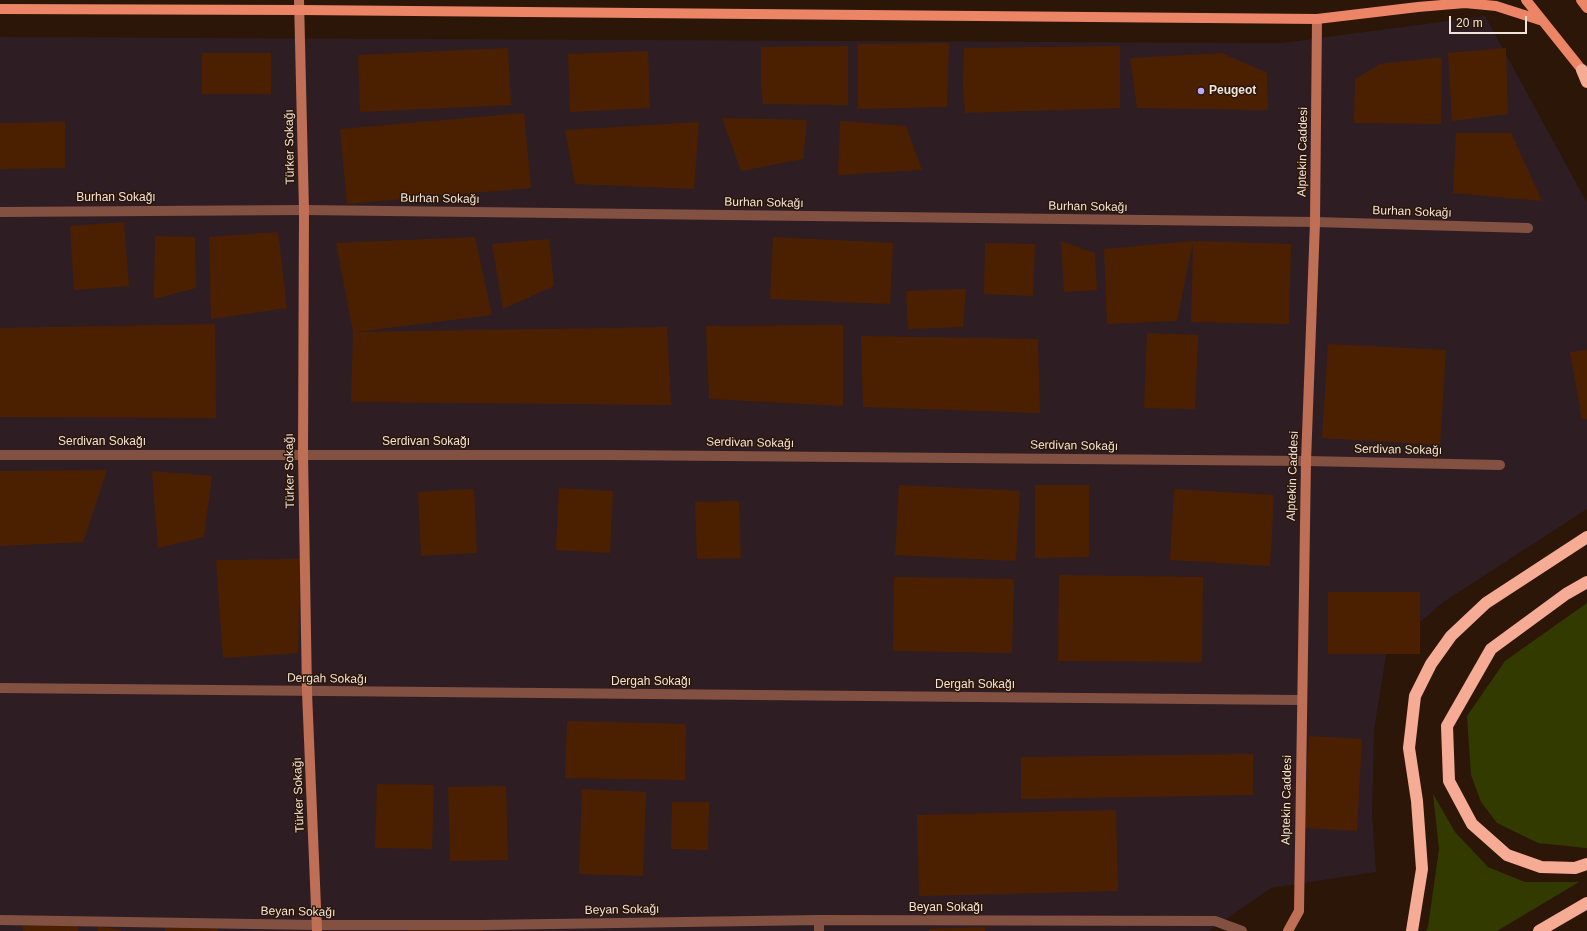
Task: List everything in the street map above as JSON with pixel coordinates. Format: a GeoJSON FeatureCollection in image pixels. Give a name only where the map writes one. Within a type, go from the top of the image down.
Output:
{"type":"FeatureCollection","features":[{"type":"Feature","properties":{"kind":"highway"},"geometry":{"type":"LineString","coordinates":[[1585,74],[1587,82]]}},
{"type":"Feature","properties":{"kind":"highway"},"geometry":{"type":"LineString","coordinates":[[1412,931],[1422,869],[1417,801],[1409,748],[1416,696],[1431,664],[1450,636],[1486,603],[1587,537]]}},
{"type":"Feature","properties":{"kind":"highway"},"geometry":{"type":"LineString","coordinates":[[1587,582],[1566,594],[1491,649],[1447,726],[1449,781],[1472,824],[1507,855],[1541,867],[1575,868],[1587,864]]}},
{"type":"Feature","properties":{"kind":"highway"},"geometry":{"type":"LineString","coordinates":[[1539,931],[1587,903]]}},
{"type":"Feature","properties":{"kind":"main road"},"geometry":{"type":"LineString","coordinates":[[1526,0],[1585,74]]}},
{"type":"Feature","properties":{"kind":"main road"},"geometry":{"type":"LineString","coordinates":[[1581,0],[1587,8]]}},
{"type":"Feature","properties":{"kind":"main road"},"geometry":{"type":"LineString","coordinates":[[0,9],[299,5],[1317,19],[1465,3],[1496,6],[1543,21]]}},
{"type":"Feature","properties":{"kind":"street","name":"Türker Sokağı"},"geometry":{"type":"LineString","coordinates":[[299,5],[304,210],[303,455],[307,692],[317,928]]}},
{"type":"Feature","properties":{"kind":"street","name":"Alptekin Caddesi"},"geometry":{"type":"LineString","coordinates":[[1288,931],[1298,911],[1306,461],[1315,222],[1317,19]]}},
{"type":"Feature","properties":{"kind":"street","name":"Burhan Sokağı"},"geometry":{"type":"LineString","coordinates":[[0,212],[304,210],[1315,222],[1528,228]]}},
{"type":"Feature","properties":{"kind":"street","name":"Serdivan Sokağı"},"geometry":{"type":"LineString","coordinates":[[0,456],[626,455],[1306,461],[1500,465]]}},
{"type":"Feature","properties":{"kind":"street","name":"Dergah Sokağı"},"geometry":{"type":"LineString","coordinates":[[0,688],[1301,700]]}},
{"type":"Feature","properties":{"kind":"street","name":"Beyan Sokağı"},"geometry":{"type":"LineString","coordinates":[[0,920],[317,928],[819,920],[1215,921],[1242,931]]}},
{"type":"Feature","properties":{"kind":"street"},"geometry":{"type":"LineString","coordinates":[[819,920],[819,931]]}},
{"type":"Feature","properties":{"kind":"shaded area"},"geometry":{"type":"Polygon","coordinates":[[[1485,16],[1587,203],[1587,509],[1445,601],[1387,650],[1374,730],[1372,812],[1376,872],[1271,888],[1209,931],[0,931],[0,37],[1282,43],[1485,16]]]}},
{"type":"Feature","properties":{"kind":"green space"},"geometry":{"type":"Polygon","coordinates":[[[1587,603],[1586,848],[1538,843],[1497,823],[1481,802],[1471,775],[1467,716],[1505,661],[1587,603]]]}},
{"type":"Feature","properties":{"kind":"green space"},"geometry":{"type":"Polygon","coordinates":[[[1433,794],[1455,832],[1488,867],[1525,882],[1579,882],[1497,931],[1426,931],[1428,927],[1439,849],[1433,794]]]}},
{"type":"Feature","properties":{"kind":"building"},"geometry":{"type":"Polygon","coordinates":[[[949,43],[947,107],[858,109],[858,44],[949,43]]]}},
{"type":"Feature","properties":{"kind":"building"},"geometry":{"type":"Polygon","coordinates":[[[848,46],[848,105],[763,104],[761,85],[761,47],[848,46]]]}},
{"type":"Feature","properties":{"kind":"building"},"geometry":{"type":"Polygon","coordinates":[[[1120,46],[1120,108],[965,113],[963,86],[964,48],[1120,46]]]}},
{"type":"Feature","properties":{"kind":"building"},"geometry":{"type":"Polygon","coordinates":[[[508,48],[511,105],[360,112],[358,55],[508,48]]]}},
{"type":"Feature","properties":{"kind":"building"},"geometry":{"type":"Polygon","coordinates":[[[1506,48],[1508,114],[1452,121],[1448,53],[1506,48]]]}},
{"type":"Feature","properties":{"kind":"building"},"geometry":{"type":"Polygon","coordinates":[[[648,51],[650,108],[570,112],[568,54],[648,51]]]}},
{"type":"Feature","properties":{"kind":"building"},"geometry":{"type":"Polygon","coordinates":[[[202,53],[271,53],[271,94],[202,94],[202,53]]]}},
{"type":"Feature","properties":{"kind":"building","name":"Peugeot"},"geometry":{"type":"Polygon","coordinates":[[[1222,53],[1267,73],[1268,110],[1137,108],[1130,58],[1222,53]]]}},
{"type":"Feature","properties":{"kind":"building"},"geometry":{"type":"Polygon","coordinates":[[[1442,57],[1441,124],[1354,123],[1355,79],[1380,64],[1442,57]]]}},
{"type":"Feature","properties":{"kind":"building"},"geometry":{"type":"Polygon","coordinates":[[[524,113],[531,188],[347,204],[340,129],[524,113]]]}},
{"type":"Feature","properties":{"kind":"building"},"geometry":{"type":"Polygon","coordinates":[[[722,118],[807,120],[803,159],[741,171],[722,118]]]}},
{"type":"Feature","properties":{"kind":"building"},"geometry":{"type":"Polygon","coordinates":[[[840,121],[906,126],[922,170],[838,175],[840,121]]]}},
{"type":"Feature","properties":{"kind":"building"},"geometry":{"type":"Polygon","coordinates":[[[65,122],[65,168],[0,169],[0,123],[65,122]]]}},
{"type":"Feature","properties":{"kind":"building"},"geometry":{"type":"Polygon","coordinates":[[[699,122],[694,189],[575,184],[565,130],[699,122]]]}},
{"type":"Feature","properties":{"kind":"building"},"geometry":{"type":"Polygon","coordinates":[[[1456,133],[1511,133],[1542,201],[1453,193],[1456,133]]]}},
{"type":"Feature","properties":{"kind":"building"},"geometry":{"type":"Polygon","coordinates":[[[124,222],[129,286],[74,290],[70,226],[124,222]]]}},
{"type":"Feature","properties":{"kind":"building"},"geometry":{"type":"Polygon","coordinates":[[[278,232],[287,308],[211,319],[209,237],[278,232]]]}},
{"type":"Feature","properties":{"kind":"building"},"geometry":{"type":"Polygon","coordinates":[[[155,236],[195,237],[196,288],[154,299],[155,236]]]}},
{"type":"Feature","properties":{"kind":"building"},"geometry":{"type":"Polygon","coordinates":[[[475,237],[492,315],[355,332],[667,327],[671,405],[351,402],[353,332],[336,243],[475,237]]]}},
{"type":"Feature","properties":{"kind":"building"},"geometry":{"type":"Polygon","coordinates":[[[773,237],[893,243],[890,304],[770,299],[773,237]]]}},
{"type":"Feature","properties":{"kind":"building"},"geometry":{"type":"Polygon","coordinates":[[[549,239],[554,286],[503,309],[492,244],[549,239]]]}},
{"type":"Feature","properties":{"kind":"building"},"geometry":{"type":"Polygon","coordinates":[[[1061,241],[1095,253],[1097,290],[1064,292],[1061,241]]]}},
{"type":"Feature","properties":{"kind":"building"},"geometry":{"type":"Polygon","coordinates":[[[1193,241],[1291,244],[1289,324],[1191,322],[1193,241]]]}},
{"type":"Feature","properties":{"kind":"building"},"geometry":{"type":"Polygon","coordinates":[[[1193,241],[1177,321],[1107,324],[1104,249],[1193,241]]]}},
{"type":"Feature","properties":{"kind":"building"},"geometry":{"type":"Polygon","coordinates":[[[985,243],[1035,244],[1033,296],[984,294],[985,243]]]}},
{"type":"Feature","properties":{"kind":"building"},"geometry":{"type":"Polygon","coordinates":[[[966,289],[963,327],[908,329],[906,291],[966,289]]]}},
{"type":"Feature","properties":{"kind":"building"},"geometry":{"type":"Polygon","coordinates":[[[215,324],[216,418],[0,417],[0,328],[215,324]]]}},
{"type":"Feature","properties":{"kind":"building"},"geometry":{"type":"Polygon","coordinates":[[[843,325],[843,406],[709,399],[706,326],[843,325]]]}},
{"type":"Feature","properties":{"kind":"building"},"geometry":{"type":"Polygon","coordinates":[[[1147,333],[1198,335],[1195,409],[1144,408],[1147,333]]]}},
{"type":"Feature","properties":{"kind":"building"},"geometry":{"type":"Polygon","coordinates":[[[861,336],[1038,339],[1040,413],[863,407],[861,336]]]}},
{"type":"Feature","properties":{"kind":"building"},"geometry":{"type":"Polygon","coordinates":[[[1328,344],[1446,350],[1440,445],[1322,438],[1328,344]]]}},
{"type":"Feature","properties":{"kind":"building"},"geometry":{"type":"Polygon","coordinates":[[[1587,350],[1587,419],[1582,419],[1570,352],[1587,350]]]}},
{"type":"Feature","properties":{"kind":"building"},"geometry":{"type":"Polygon","coordinates":[[[107,470],[83,542],[0,546],[0,471],[107,470]]]}},
{"type":"Feature","properties":{"kind":"building"},"geometry":{"type":"Polygon","coordinates":[[[152,471],[212,476],[204,537],[158,548],[152,471]]]}},
{"type":"Feature","properties":{"kind":"building"},"geometry":{"type":"Polygon","coordinates":[[[899,485],[1020,491],[1016,561],[895,555],[899,485]]]}},
{"type":"Feature","properties":{"kind":"building"},"geometry":{"type":"Polygon","coordinates":[[[1035,485],[1089,485],[1089,557],[1035,558],[1035,485]]]}},
{"type":"Feature","properties":{"kind":"building"},"geometry":{"type":"Polygon","coordinates":[[[559,488],[613,491],[610,553],[556,550],[559,488]]]}},
{"type":"Feature","properties":{"kind":"building"},"geometry":{"type":"Polygon","coordinates":[[[474,489],[477,553],[421,556],[418,492],[474,489]]]}},
{"type":"Feature","properties":{"kind":"building"},"geometry":{"type":"Polygon","coordinates":[[[1174,489],[1274,495],[1270,566],[1170,560],[1174,489]]]}},
{"type":"Feature","properties":{"kind":"building"},"geometry":{"type":"Polygon","coordinates":[[[739,501],[741,558],[697,559],[695,502],[739,501]]]}},
{"type":"Feature","properties":{"kind":"building"},"geometry":{"type":"Polygon","coordinates":[[[300,559],[298,653],[223,658],[216,560],[300,559]]]}},
{"type":"Feature","properties":{"kind":"building"},"geometry":{"type":"Polygon","coordinates":[[[1059,575],[1203,577],[1202,662],[1058,661],[1059,575]]]}},
{"type":"Feature","properties":{"kind":"building"},"geometry":{"type":"Polygon","coordinates":[[[894,577],[1014,579],[1012,653],[893,651],[894,577]]]}},
{"type":"Feature","properties":{"kind":"building"},"geometry":{"type":"Polygon","coordinates":[[[1328,592],[1420,592],[1420,654],[1328,654],[1328,592]]]}},
{"type":"Feature","properties":{"kind":"building"},"geometry":{"type":"Polygon","coordinates":[[[567,721],[686,724],[685,780],[565,778],[567,721]]]}},
{"type":"Feature","properties":{"kind":"building"},"geometry":{"type":"Polygon","coordinates":[[[1309,736],[1362,739],[1357,831],[1304,828],[1309,736]]]}},
{"type":"Feature","properties":{"kind":"building"},"geometry":{"type":"Polygon","coordinates":[[[1253,754],[1253,795],[1021,799],[1021,757],[1253,754]]]}},
{"type":"Feature","properties":{"kind":"building"},"geometry":{"type":"Polygon","coordinates":[[[377,784],[434,785],[432,849],[375,848],[377,784]]]}},
{"type":"Feature","properties":{"kind":"building"},"geometry":{"type":"Polygon","coordinates":[[[506,786],[508,860],[450,861],[448,787],[506,786]]]}},
{"type":"Feature","properties":{"kind":"building"},"geometry":{"type":"Polygon","coordinates":[[[582,789],[646,792],[643,876],[579,874],[582,789]]]}},
{"type":"Feature","properties":{"kind":"building"},"geometry":{"type":"Polygon","coordinates":[[[672,802],[709,802],[708,850],[671,849],[672,802]]]}},
{"type":"Feature","properties":{"kind":"building"},"geometry":{"type":"Polygon","coordinates":[[[1116,810],[1118,891],[919,896],[917,815],[1116,810]]]}},
{"type":"Feature","properties":{"kind":"building"},"geometry":{"type":"Polygon","coordinates":[[[218,924],[218,931],[165,931],[165,925],[218,924]]]}},
{"type":"Feature","properties":{"kind":"building"},"geometry":{"type":"Polygon","coordinates":[[[78,925],[78,931],[23,931],[22,926],[78,925]]]}},
{"type":"Feature","properties":{"kind":"building"},"geometry":{"type":"Polygon","coordinates":[[[483,925],[483,931],[408,931],[408,930],[483,925]]]}},
{"type":"Feature","properties":{"kind":"building"},"geometry":{"type":"Polygon","coordinates":[[[98,926],[121,930],[121,931],[98,931],[98,926]]]}},
{"type":"Feature","properties":{"kind":"building"},"geometry":{"type":"Polygon","coordinates":[[[985,927],[985,931],[929,931],[929,929],[985,927]]]}},
{"type":"Feature","properties":{"kind":"place","name":"Peugeot"},"geometry":{"type":"Point","coordinates":[1201,91]}}]}
